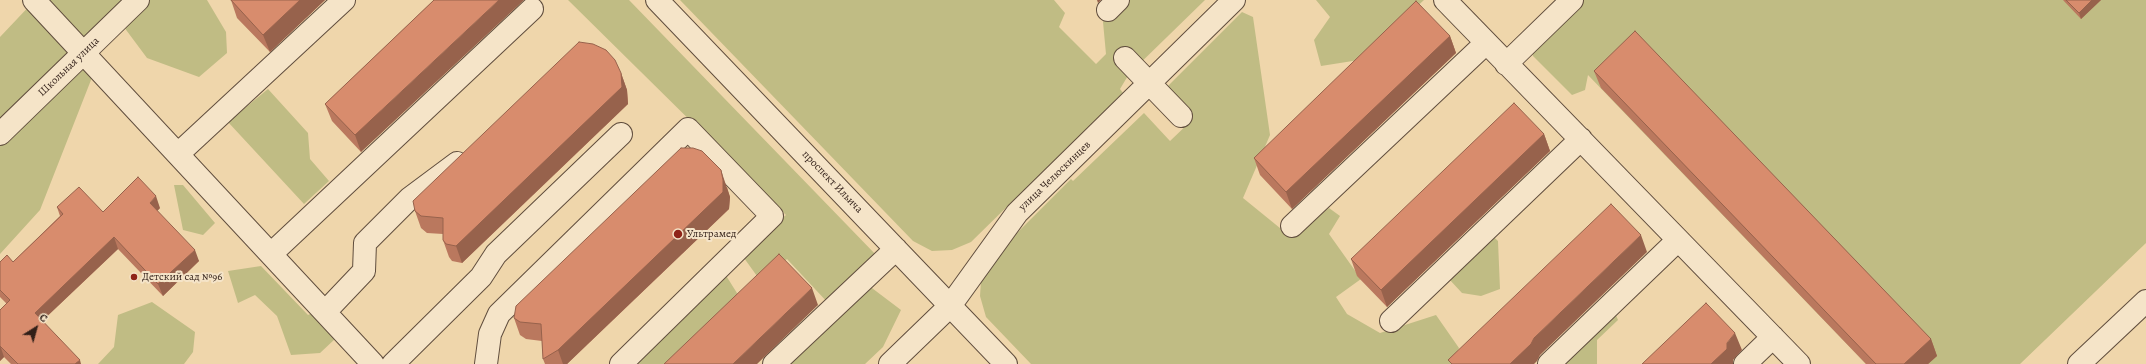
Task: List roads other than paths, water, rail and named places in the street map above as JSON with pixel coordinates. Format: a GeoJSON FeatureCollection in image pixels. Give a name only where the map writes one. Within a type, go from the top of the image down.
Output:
{"type":"FeatureCollection","features":[{"type":"Feature","properties":{"kind":"street"},"geometry":{"type":"LineString","coordinates":[[34,0],[83,55],[178,154],[373,364]]}},
{"type":"Feature","properties":{"kind":"street","name":"Школьная улица"},"geometry":{"type":"LineString","coordinates":[[0,134],[138,0]]}},
{"type":"Feature","properties":{"kind":"street"},"geometry":{"type":"LineString","coordinates":[[178,154],[344,0]]}},
{"type":"Feature","properties":{"kind":"street","name":"проспект Ильича"},"geometry":{"type":"LineString","coordinates":[[657,0],[1006,364]]}},
{"type":"Feature","properties":{"kind":"street","name":"улица Челюскинцев"},"geometry":{"type":"LineString","coordinates":[[890,364],[950,306],[1017,213],[1234,0]]}},
{"type":"Feature","properties":{"kind":"street"},"geometry":{"type":"LineString","coordinates":[[1445,0],[1581,139],[1677,241],[1799,364]]}},
{"type":"Feature","properties":{"kind":"street"},"geometry":{"type":"LineString","coordinates":[[1506,64],[1572,0]]}},
{"type":"Feature","properties":{"kind":"street"},"geometry":{"type":"LineString","coordinates":[[271,254],[532,9]]}},
{"type":"Feature","properties":{"kind":"street"},"geometry":{"type":"LineString","coordinates":[[1292,226],[1486,43]]}},
{"type":"Feature","properties":{"kind":"street"},"geometry":{"type":"LineString","coordinates":[[1125,58],[1181,116]]}},
{"type":"Feature","properties":{"kind":"street"},"geometry":{"type":"LineString","coordinates":[[486,364],[490,334],[499,314],[688,129],[772,216],[621,364]]}},
{"type":"Feature","properties":{"kind":"street"},"geometry":{"type":"LineString","coordinates":[[393,364],[481,276],[496,254],[621,134]]}},
{"type":"Feature","properties":{"kind":"street"},"geometry":{"type":"LineString","coordinates":[[1392,321],[1581,139]]}},
{"type":"Feature","properties":{"kind":"street"},"geometry":{"type":"LineString","coordinates":[[325,312],[364,271],[365,242],[410,198],[452,168],[474,146]]}},
{"type":"Feature","properties":{"kind":"street"},"geometry":{"type":"LineString","coordinates":[[1549,364],[1677,241]]}},
{"type":"Feature","properties":{"kind":"street"},"geometry":{"type":"LineString","coordinates":[[774,364],[896,249]]}},
{"type":"Feature","properties":{"kind":"street"},"geometry":{"type":"LineString","coordinates":[[2079,364],[2146,301]]}},
{"type":"Feature","properties":{"kind":"street"},"geometry":{"type":"LineString","coordinates":[[1745,364],[1773,337]]}},
{"type":"Feature","properties":{"kind":"place","name":"Ультрамед"},"geometry":{"type":"Point","coordinates":[678,234]}},
{"type":"Feature","properties":{"kind":"place","name":"Детский сад №96"},"geometry":{"type":"Point","coordinates":[134,277]}}]}
